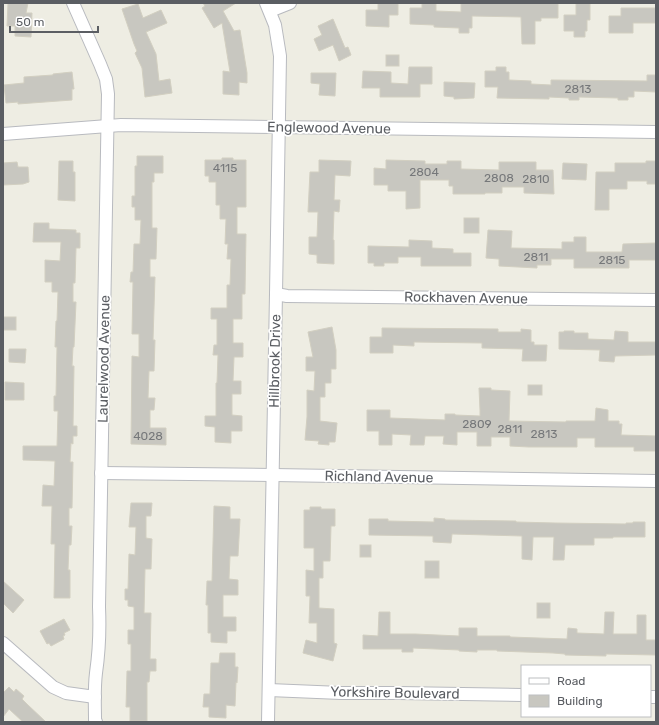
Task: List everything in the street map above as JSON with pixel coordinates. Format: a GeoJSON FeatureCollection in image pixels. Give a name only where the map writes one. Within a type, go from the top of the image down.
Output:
{"type":"FeatureCollection","features":[{"type":"Feature","properties":{"kind":"street","name":"Laurelwood Avenue"},"geometry":{"type":"LineString","coordinates":[[73,3],[106,79],[108,94],[101,473],[100,620],[95,697],[96,722]]}},
{"type":"Feature","properties":{"kind":"street"},"geometry":{"type":"LineString","coordinates":[[268,7],[290,3]]}},
{"type":"Feature","properties":{"kind":"street","name":"Hillbrook Drive"},"geometry":{"type":"LineString","coordinates":[[268,7],[275,25],[280,56],[268,722]]}},
{"type":"Feature","properties":{"kind":"street","name":"Englewood Avenue"},"geometry":{"type":"LineString","coordinates":[[3,134],[121,125],[656,132]]}},
{"type":"Feature","properties":{"kind":"street","name":"Rockhaven Avenue"},"geometry":{"type":"LineString","coordinates":[[276,294],[287,296],[656,300]]}},
{"type":"Feature","properties":{"kind":"street","name":"Richland Avenue"},"geometry":{"type":"LineString","coordinates":[[101,473],[656,481]]}},
{"type":"Feature","properties":{"kind":"street"},"geometry":{"type":"LineString","coordinates":[[3,643],[53,687],[66,693],[95,697]]}},
{"type":"Feature","properties":{"kind":"street","name":"Yorkshire Boulevard"},"geometry":{"type":"LineString","coordinates":[[269,690],[341,693],[521,695]]}},
{"type":"Feature","properties":{"kind":"building"},"geometry":{"type":"Polygon","coordinates":[[[8,3],[28,3],[26,13],[32,13],[31,37],[15,36],[15,26],[7,26],[8,3]]]}},
{"type":"Feature","properties":{"kind":"building"},"geometry":{"type":"Polygon","coordinates":[[[203,3],[236,3],[223,11],[234,31],[240,30],[247,73],[247,83],[239,82],[239,95],[223,94],[223,71],[230,72],[222,23],[214,28],[202,8],[205,6],[203,3]]]}},
{"type":"Feature","properties":{"kind":"building"},"geometry":{"type":"Polygon","coordinates":[[[378,3],[398,3],[398,15],[389,15],[389,27],[366,26],[366,10],[378,10],[378,3]]]}},
{"type":"Feature","properties":{"kind":"building"},"geometry":{"type":"Polygon","coordinates":[[[422,3],[436,3],[436,11],[461,12],[461,3],[558,3],[558,18],[541,18],[541,21],[535,21],[535,44],[522,44],[521,17],[472,16],[472,28],[469,28],[469,33],[459,33],[459,28],[410,24],[410,8],[422,8],[422,3]]]}},
{"type":"Feature","properties":{"kind":"building"},"geometry":{"type":"Polygon","coordinates":[[[576,3],[590,3],[590,20],[587,20],[587,31],[585,31],[585,37],[574,37],[574,31],[564,31],[564,15],[576,15],[576,3]]]}},
{"type":"Feature","properties":{"kind":"building"},"geometry":{"type":"Polygon","coordinates":[[[138,4],[143,18],[161,10],[167,23],[146,32],[156,54],[159,81],[170,79],[172,93],[145,97],[142,68],[135,53],[137,51],[122,9],[138,4]]]}},
{"type":"Feature","properties":{"kind":"building"},"geometry":{"type":"Polygon","coordinates":[[[621,8],[656,8],[656,23],[633,23],[633,33],[609,33],[609,16],[621,16],[621,8]]]}},
{"type":"Feature","properties":{"kind":"building"},"geometry":{"type":"Polygon","coordinates":[[[333,19],[345,48],[348,47],[351,55],[339,61],[333,45],[319,51],[314,39],[322,35],[318,26],[333,19]]]}},
{"type":"Feature","properties":{"kind":"building"},"geometry":{"type":"Polygon","coordinates":[[[386,55],[399,55],[399,66],[386,66],[386,55]]]}},
{"type":"Feature","properties":{"kind":"building"},"geometry":{"type":"Polygon","coordinates":[[[409,67],[432,67],[432,84],[420,84],[420,97],[380,97],[380,88],[362,88],[363,71],[391,72],[391,83],[408,84],[409,67]]]}},
{"type":"Feature","properties":{"kind":"building"},"geometry":{"type":"Polygon","coordinates":[[[496,67],[506,67],[506,72],[509,72],[509,80],[531,81],[531,84],[551,85],[551,80],[647,81],[647,75],[656,75],[656,92],[634,91],[634,97],[628,97],[628,100],[618,100],[618,98],[579,97],[579,100],[549,97],[549,99],[497,98],[498,87],[485,87],[485,71],[496,71],[496,67]]]}},
{"type":"Feature","properties":{"kind":"building"},"geometry":{"type":"Polygon","coordinates":[[[72,72],[74,89],[72,89],[72,100],[18,104],[18,102],[6,103],[4,85],[24,83],[24,77],[72,72]]]}},
{"type":"Feature","properties":{"kind":"building"},"geometry":{"type":"Polygon","coordinates":[[[311,73],[336,73],[335,96],[319,95],[320,84],[311,83],[311,73]]]}},
{"type":"Feature","properties":{"kind":"building"},"geometry":{"type":"Polygon","coordinates":[[[444,82],[475,83],[474,98],[454,99],[454,97],[444,96],[444,82]]]}},
{"type":"Feature","properties":{"kind":"building"},"geometry":{"type":"Polygon","coordinates":[[[137,156],[163,156],[163,173],[154,173],[154,182],[152,182],[152,228],[157,228],[156,259],[150,259],[150,277],[155,277],[153,340],[155,340],[154,371],[149,371],[148,398],[155,398],[154,410],[150,410],[150,428],[166,428],[166,445],[131,444],[132,356],[139,357],[139,334],[132,334],[133,282],[130,282],[131,272],[133,272],[134,244],[140,244],[141,220],[135,220],[135,207],[132,207],[132,196],[135,196],[135,166],[137,166],[137,156]]]}},
{"type":"Feature","properties":{"kind":"building"},"geometry":{"type":"Polygon","coordinates":[[[222,158],[246,160],[246,207],[237,207],[237,234],[246,234],[245,294],[242,294],[242,319],[233,319],[233,343],[243,343],[243,357],[234,357],[233,381],[241,381],[241,394],[232,394],[232,415],[242,416],[242,431],[231,431],[231,443],[215,442],[215,427],[205,426],[205,416],[216,416],[218,355],[213,355],[214,345],[217,345],[217,319],[211,319],[211,308],[227,308],[227,285],[230,285],[231,259],[227,259],[228,244],[225,244],[226,219],[220,219],[220,205],[216,205],[216,182],[209,182],[209,176],[205,176],[205,160],[222,160],[222,158]]]}},
{"type":"Feature","properties":{"kind":"building"},"geometry":{"type":"Polygon","coordinates":[[[319,160],[351,161],[350,176],[335,175],[334,200],[340,200],[339,212],[334,211],[334,264],[317,263],[317,255],[309,254],[309,237],[317,237],[318,212],[308,212],[310,172],[319,172],[319,160]]]}},
{"type":"Feature","properties":{"kind":"building"},"geometry":{"type":"Polygon","coordinates":[[[386,160],[425,161],[425,164],[447,164],[447,161],[461,161],[461,169],[499,170],[499,162],[536,162],[536,170],[553,170],[554,194],[524,193],[524,187],[502,187],[502,193],[453,194],[453,186],[449,186],[449,180],[420,180],[420,208],[406,209],[406,191],[388,191],[388,185],[374,185],[374,168],[386,169],[386,160]]]}},
{"type":"Feature","properties":{"kind":"building"},"geometry":{"type":"Polygon","coordinates":[[[59,161],[73,161],[73,172],[75,172],[75,201],[58,200],[59,161]]]}},
{"type":"Feature","properties":{"kind":"building"},"geometry":{"type":"Polygon","coordinates":[[[646,161],[656,161],[656,184],[647,184],[647,181],[627,181],[627,189],[609,189],[609,210],[595,210],[596,172],[615,172],[615,163],[646,163],[646,161]]]}},
{"type":"Feature","properties":{"kind":"building"},"geometry":{"type":"Polygon","coordinates":[[[17,162],[18,167],[28,167],[29,182],[23,184],[3,185],[3,163],[17,162]]]}},
{"type":"Feature","properties":{"kind":"building"},"geometry":{"type":"Polygon","coordinates":[[[563,163],[587,164],[586,180],[562,179],[563,163]]]}},
{"type":"Feature","properties":{"kind":"building"},"geometry":{"type":"Polygon","coordinates":[[[464,218],[479,218],[479,233],[464,233],[464,218]]]}},
{"type":"Feature","properties":{"kind":"building"},"geometry":{"type":"Polygon","coordinates":[[[34,223],[49,223],[49,229],[76,230],[76,233],[80,233],[80,248],[76,248],[75,283],[73,283],[73,302],[76,302],[72,366],[74,366],[73,426],[77,426],[77,436],[73,436],[73,444],[71,443],[70,462],[73,462],[72,508],[69,508],[69,526],[72,526],[71,545],[69,545],[68,570],[70,570],[70,598],[54,598],[55,544],[51,544],[52,506],[42,506],[43,485],[54,486],[55,461],[23,460],[23,446],[57,446],[58,411],[54,411],[54,396],[56,396],[57,347],[55,347],[58,292],[52,292],[52,282],[45,282],[45,260],[60,261],[61,242],[33,242],[34,223]]]}},
{"type":"Feature","properties":{"kind":"building"},"geometry":{"type":"Polygon","coordinates":[[[488,230],[512,231],[511,248],[562,249],[562,242],[574,242],[574,237],[586,237],[586,252],[622,252],[623,244],[656,243],[656,260],[629,260],[629,268],[574,268],[574,259],[551,259],[551,265],[537,265],[537,268],[499,266],[499,259],[486,258],[488,230]]]}},
{"type":"Feature","properties":{"kind":"building"},"geometry":{"type":"Polygon","coordinates":[[[409,240],[432,241],[432,248],[453,249],[453,253],[471,253],[471,266],[421,266],[421,257],[398,257],[398,263],[384,263],[384,266],[374,266],[374,263],[368,263],[368,246],[409,247],[409,240]]]}},
{"type":"Feature","properties":{"kind":"building"},"geometry":{"type":"Polygon","coordinates":[[[3,317],[16,317],[16,330],[3,330],[3,317]]]}},
{"type":"Feature","properties":{"kind":"building"},"geometry":{"type":"Polygon","coordinates":[[[332,327],[336,350],[336,369],[331,369],[331,383],[325,383],[325,397],[320,397],[320,421],[337,423],[335,442],[329,442],[329,445],[318,444],[319,441],[305,440],[307,390],[314,391],[315,371],[306,371],[306,357],[313,357],[308,332],[332,327]]]}},
{"type":"Feature","properties":{"kind":"building"},"geometry":{"type":"Polygon","coordinates":[[[382,328],[498,329],[498,332],[521,332],[521,329],[531,330],[531,342],[534,342],[534,345],[547,345],[546,361],[522,361],[523,349],[482,348],[482,343],[414,342],[414,346],[393,345],[393,353],[370,353],[370,337],[382,337],[382,328]]]}},
{"type":"Feature","properties":{"kind":"building"},"geometry":{"type":"Polygon","coordinates":[[[615,331],[628,332],[628,342],[656,342],[656,355],[615,356],[614,362],[599,361],[600,350],[559,349],[559,332],[588,333],[588,339],[614,340],[615,331]]]}},
{"type":"Feature","properties":{"kind":"building"},"geometry":{"type":"Polygon","coordinates":[[[9,349],[26,349],[25,363],[9,362],[9,349]]]}},
{"type":"Feature","properties":{"kind":"building"},"geometry":{"type":"Polygon","coordinates":[[[5,382],[24,383],[24,400],[5,400],[5,382]]]}},
{"type":"Feature","properties":{"kind":"building"},"geometry":{"type":"Polygon","coordinates":[[[528,385],[542,385],[542,395],[528,395],[528,385]]]}},
{"type":"Feature","properties":{"kind":"building"},"geometry":{"type":"Polygon","coordinates":[[[479,388],[510,391],[509,421],[595,421],[596,408],[608,410],[608,421],[619,421],[619,424],[622,424],[621,435],[656,436],[656,451],[634,451],[634,447],[595,447],[595,438],[577,438],[577,447],[529,447],[510,446],[510,437],[491,437],[491,446],[477,446],[477,432],[457,432],[457,445],[443,444],[444,436],[425,436],[424,445],[410,445],[411,435],[392,434],[392,445],[379,445],[379,431],[367,431],[367,410],[390,410],[390,418],[445,420],[445,414],[480,416],[479,388]]]}},
{"type":"Feature","properties":{"kind":"building"},"geometry":{"type":"Polygon","coordinates":[[[131,503],[152,503],[151,516],[146,516],[146,538],[152,539],[151,569],[145,569],[144,613],[151,613],[150,659],[156,659],[156,671],[150,671],[149,682],[147,682],[147,721],[130,721],[130,707],[126,707],[127,671],[131,671],[131,644],[128,644],[128,630],[134,630],[134,607],[128,606],[128,600],[125,600],[125,589],[128,589],[129,554],[135,555],[136,527],[129,527],[131,503]]]}},
{"type":"Feature","properties":{"kind":"building"},"geometry":{"type":"Polygon","coordinates":[[[214,506],[230,507],[230,519],[240,519],[238,556],[230,556],[229,579],[238,580],[238,595],[223,595],[223,617],[236,617],[236,631],[227,631],[227,643],[211,642],[211,633],[208,633],[208,605],[206,605],[207,581],[212,581],[214,506]]]}},
{"type":"Feature","properties":{"kind":"building"},"geometry":{"type":"Polygon","coordinates":[[[310,507],[335,509],[335,526],[331,526],[330,561],[323,561],[323,578],[319,578],[319,608],[334,609],[334,643],[337,644],[333,661],[303,653],[306,640],[317,643],[317,623],[309,623],[310,596],[306,596],[306,570],[314,571],[314,548],[304,548],[304,510],[310,510],[310,507]]]}},
{"type":"Feature","properties":{"kind":"building"},"geometry":{"type":"Polygon","coordinates":[[[434,518],[445,520],[555,523],[626,524],[633,522],[645,522],[645,537],[594,538],[594,545],[565,545],[564,560],[553,560],[554,537],[533,537],[532,560],[522,559],[522,536],[452,534],[451,543],[433,542],[433,536],[369,535],[369,519],[434,522],[434,518]]]}},
{"type":"Feature","properties":{"kind":"building"},"geometry":{"type":"Polygon","coordinates":[[[360,545],[371,545],[371,557],[360,557],[360,545]]]}},
{"type":"Feature","properties":{"kind":"building"},"geometry":{"type":"Polygon","coordinates":[[[425,561],[439,561],[439,578],[425,578],[425,561]]]}},
{"type":"Feature","properties":{"kind":"building"},"geometry":{"type":"Polygon","coordinates":[[[3,581],[24,600],[13,613],[3,603],[3,581]]]}},
{"type":"Feature","properties":{"kind":"building"},"geometry":{"type":"Polygon","coordinates":[[[537,603],[550,603],[550,618],[537,618],[537,603]]]}},
{"type":"Feature","properties":{"kind":"building"},"geometry":{"type":"Polygon","coordinates":[[[379,612],[390,612],[390,634],[459,636],[459,628],[477,628],[477,636],[567,639],[568,628],[577,629],[577,633],[604,634],[605,612],[614,612],[613,634],[637,634],[637,615],[646,615],[646,640],[656,640],[656,655],[565,655],[497,650],[477,650],[477,652],[413,648],[413,652],[402,652],[402,649],[363,649],[363,635],[378,636],[379,612]]]}},
{"type":"Feature","properties":{"kind":"building"},"geometry":{"type":"Polygon","coordinates":[[[64,619],[70,630],[64,633],[64,639],[51,646],[49,643],[47,644],[40,631],[64,619]]]}},
{"type":"Feature","properties":{"kind":"building"},"geometry":{"type":"Polygon","coordinates":[[[220,653],[235,653],[235,667],[238,667],[235,706],[226,705],[226,718],[209,717],[209,707],[203,707],[204,694],[210,694],[211,663],[219,663],[220,653]]]}},
{"type":"Feature","properties":{"kind":"building"},"geometry":{"type":"Polygon","coordinates":[[[9,687],[14,692],[16,689],[24,696],[22,699],[46,722],[23,722],[9,709],[3,717],[3,693],[9,687]]]}}]}
